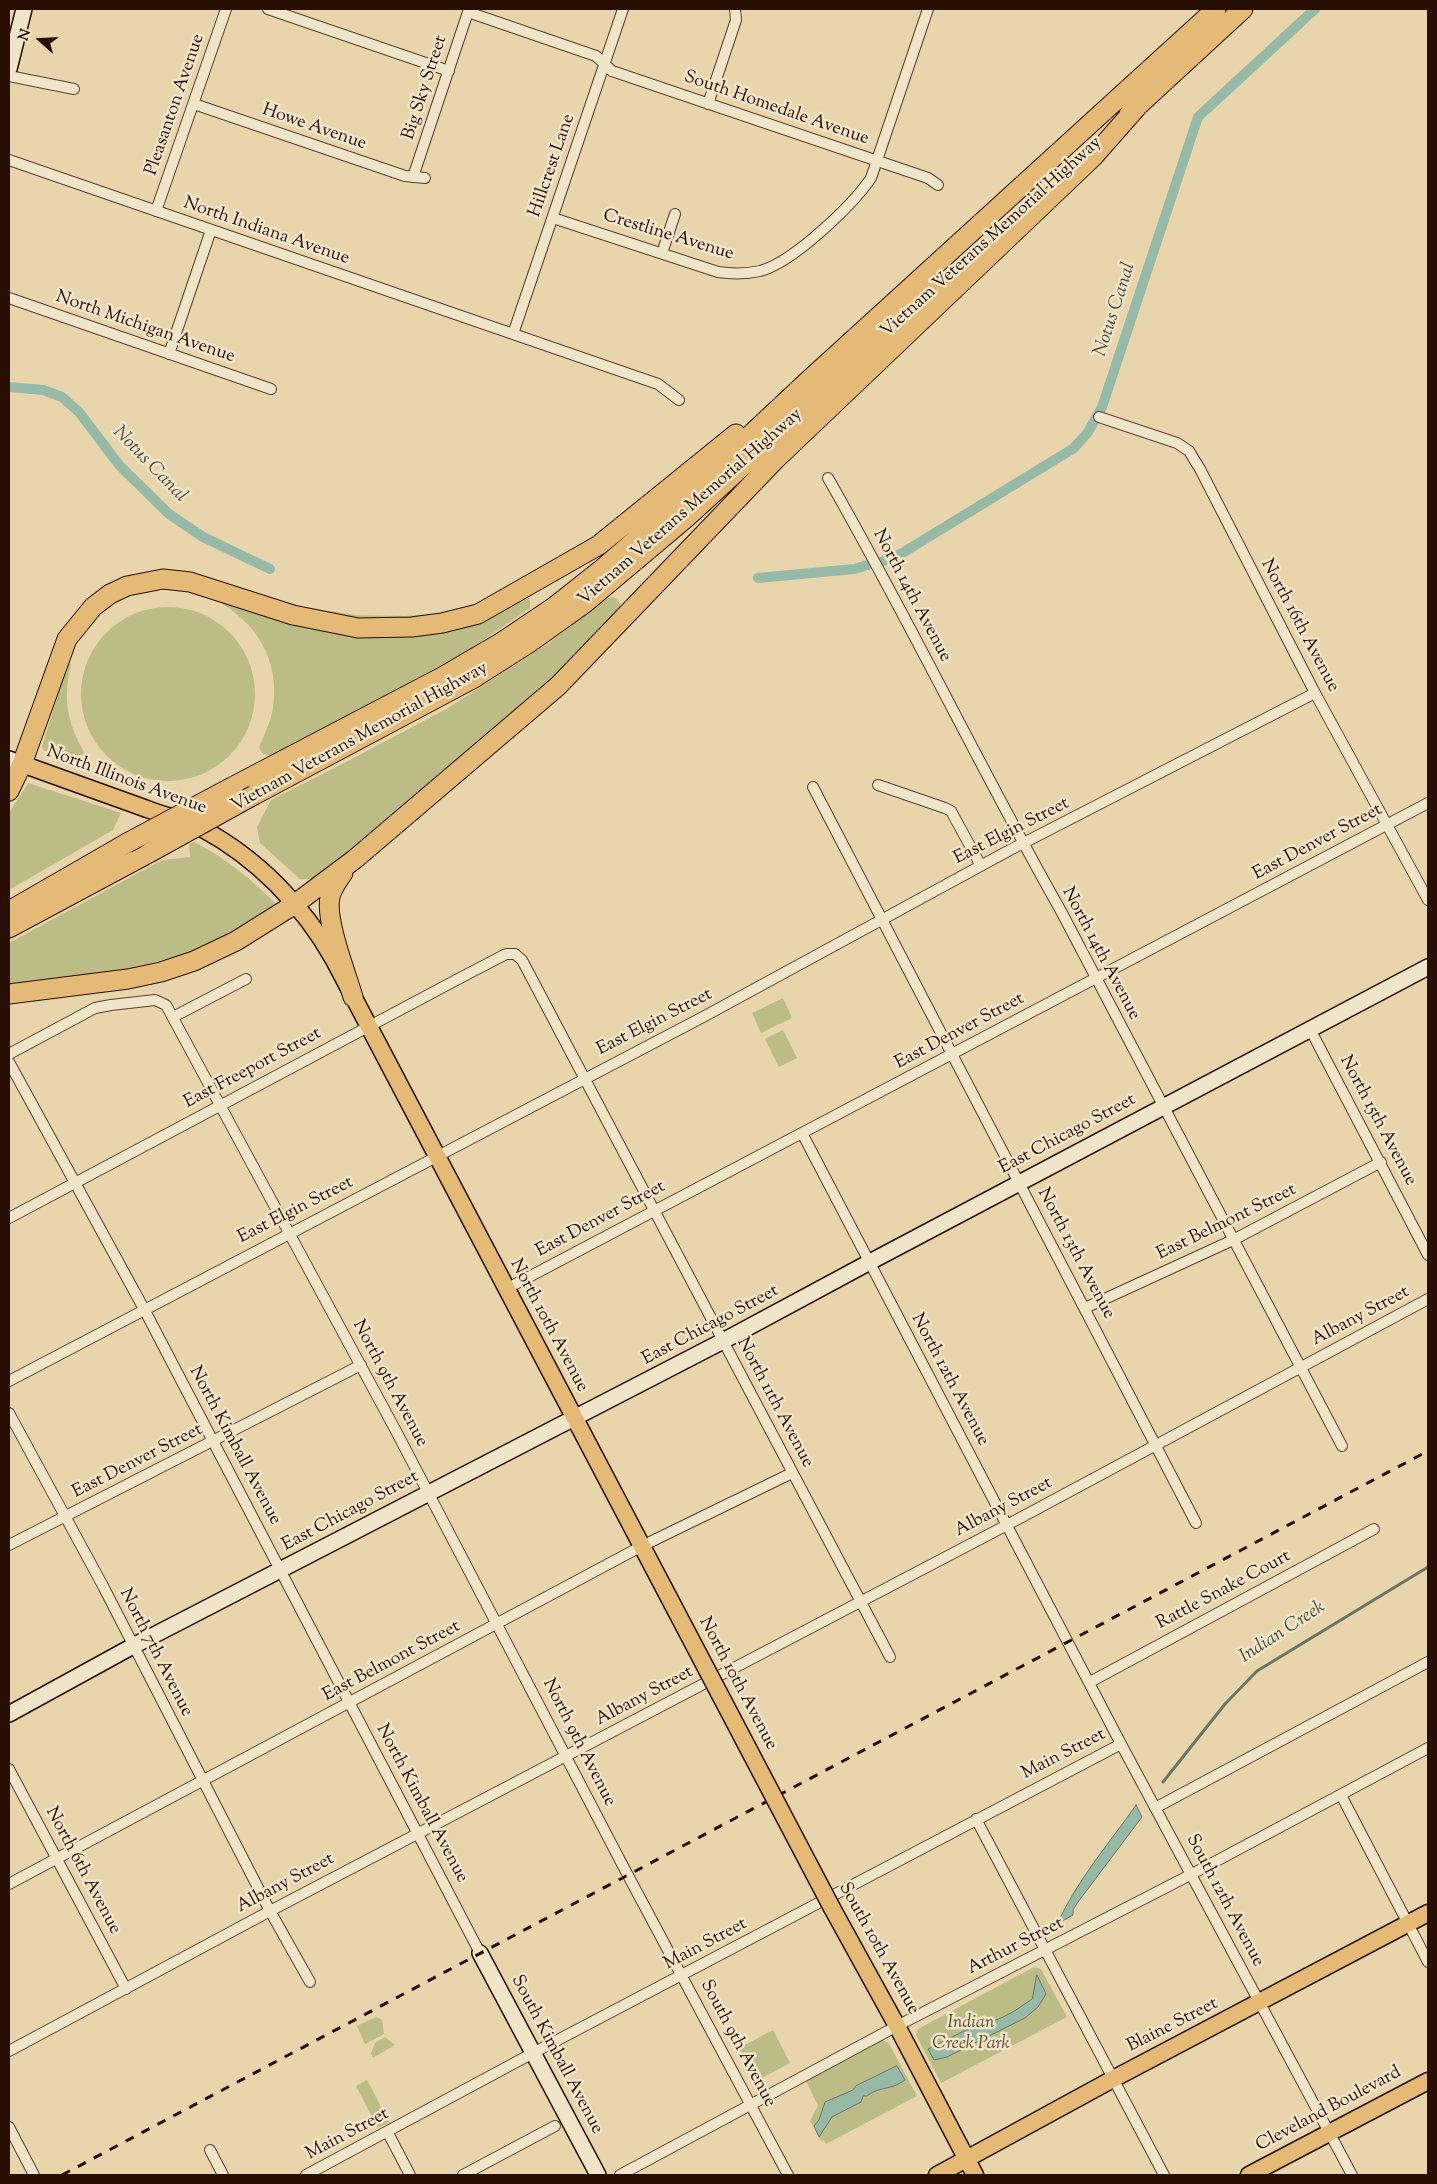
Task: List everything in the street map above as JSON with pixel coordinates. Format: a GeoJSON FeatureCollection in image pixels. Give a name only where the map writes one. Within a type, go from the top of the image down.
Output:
{"type":"FeatureCollection","features":[{"type":"Feature","properties":{"kind":"highway","name":"Vietnam Veterans Memorial Highway"},"geometry":{"type":"LineString","coordinates":[[9,911],[127,843],[442,677],[502,642],[554,606],[667,513],[809,380],[1216,9]]}},
{"type":"Feature","properties":{"kind":"highway","name":"Vietnam Veterans Memorial Highway"},"geometry":{"type":"LineString","coordinates":[[9,928],[474,678],[530,643],[585,603],[686,518],[1243,9]]}},
{"type":"Feature","properties":{"kind":"highway"},"geometry":{"type":"LineString","coordinates":[[9,994],[82,986],[162,972],[194,961],[236,941],[295,904],[355,859],[485,750],[564,680],[776,459],[1093,157],[1137,107]]}},
{"type":"Feature","properties":{"kind":"highway"},"geometry":{"type":"LineString","coordinates":[[9,792],[16,762],[67,639],[93,607],[110,594],[127,586],[145,581],[190,582],[293,615],[358,628],[412,627],[442,623],[478,614],[599,545],[760,414],[809,380]]}},
{"type":"Feature","properties":{"kind":"highway"},"geometry":{"type":"LineString","coordinates":[[353,997],[332,923],[329,905],[333,887],[355,859]]}},
{"type":"Feature","properties":{"kind":"main road","name":"North Illinois Avenue"},"geometry":{"type":"LineString","coordinates":[[16,762],[199,827],[254,863],[295,904]]}},
{"type":"Feature","properties":{"kind":"main road","name":"North 10th Avenue"},"geometry":{"type":"LineString","coordinates":[[295,904],[324,943],[353,997],[760,1770]]}},
{"type":"Feature","properties":{"kind":"main road","name":"South 10th Avenue"},"geometry":{"type":"LineString","coordinates":[[760,1770],[975,2175]]}},
{"type":"Feature","properties":{"kind":"main road","name":"Blaine Street"},"geometry":{"type":"LineString","coordinates":[[937,2175],[1113,2079],[1428,1913]]}},
{"type":"Feature","properties":{"kind":"main road","name":"Cleveland Boulevard"},"geometry":{"type":"LineString","coordinates":[[1249,2175],[1428,2081]]}},
{"type":"Feature","properties":{"kind":"street"},"geometry":{"type":"LineString","coordinates":[[9,69],[24,9]]}},
{"type":"Feature","properties":{"kind":"street","name":"Pleasanton Avenue"},"geometry":{"type":"LineString","coordinates":[[156,211],[226,9]]}},
{"type":"Feature","properties":{"kind":"street"},"geometry":{"type":"LineString","coordinates":[[268,9],[449,71]]}},
{"type":"Feature","properties":{"kind":"street","name":"Hillcrest Lane"},"geometry":{"type":"LineString","coordinates":[[513,334],[623,9]]}},
{"type":"Feature","properties":{"kind":"street"},"geometry":{"type":"LineString","coordinates":[[708,104],[736,20],[735,9]]}},
{"type":"Feature","properties":{"kind":"street","name":"Crestline Avenue"},"geometry":{"type":"LineString","coordinates":[[553,218],[718,272],[736,274],[762,270],[790,256],[822,230],[864,189],[871,178],[928,9]]}},
{"type":"Feature","properties":{"kind":"street","name":"Big Sky Street"},"geometry":{"type":"LineString","coordinates":[[413,177],[469,11]]}},
{"type":"Feature","properties":{"kind":"street","name":"South Homedale Avenue"},"geometry":{"type":"LineString","coordinates":[[469,11],[596,56],[612,71],[877,160],[928,178],[938,186]]}},
{"type":"Feature","properties":{"kind":"street"},"geometry":{"type":"LineString","coordinates":[[9,76],[74,89]]}},
{"type":"Feature","properties":{"kind":"street","name":"Howe Avenue"},"geometry":{"type":"LineString","coordinates":[[194,104],[405,176],[425,178]]}},
{"type":"Feature","properties":{"kind":"street","name":"North Indiana Avenue"},"geometry":{"type":"LineString","coordinates":[[9,160],[663,385],[679,400]]}},
{"type":"Feature","properties":{"kind":"street"},"geometry":{"type":"LineString","coordinates":[[662,253],[676,214]]}},
{"type":"Feature","properties":{"kind":"street"},"geometry":{"type":"LineString","coordinates":[[169,354],[210,230]]}},
{"type":"Feature","properties":{"kind":"street","name":"North Michigan Avenue"},"geometry":{"type":"LineString","coordinates":[[9,298],[271,389]]}},
{"type":"Feature","properties":{"kind":"street","name":"North 16th Avenue"},"geometry":{"type":"LineString","coordinates":[[1099,417],[1177,443],[1189,451],[1315,693],[1428,900]]}},
{"type":"Feature","properties":{"kind":"street","name":"North 14th Avenue"},"geometry":{"type":"LineString","coordinates":[[828,478],[859,532],[1342,1446]]}},
{"type":"Feature","properties":{"kind":"street","name":"East Elgin Street"},"geometry":{"type":"LineString","coordinates":[[9,1381],[712,1013],[981,866],[1315,693]]}},
{"type":"Feature","properties":{"kind":"street"},"geometry":{"type":"LineString","coordinates":[[878,785],[945,808],[951,812],[981,866]]}},
{"type":"Feature","properties":{"kind":"street","name":"North 13th Avenue"},"geometry":{"type":"LineString","coordinates":[[813,787],[1196,1523]]}},
{"type":"Feature","properties":{"kind":"street","name":"East Denver Street"},"geometry":{"type":"LineString","coordinates":[[506,1289],[652,1210],[1096,980],[1428,803]]}},
{"type":"Feature","properties":{"kind":"street","name":"East Freeport Street"},"geometry":{"type":"LineString","coordinates":[[9,1218],[506,954],[515,954]]}},
{"type":"Feature","properties":{"kind":"street","name":"North 11th Avenue"},"geometry":{"type":"LineString","coordinates":[[515,954],[522,960],[652,1210],[890,1657]]}},
{"type":"Feature","properties":{"kind":"street","name":"East Chicago Street"},"geometry":{"type":"LineString","coordinates":[[9,1714],[133,1646],[723,1342],[868,1263],[1428,967]]}},
{"type":"Feature","properties":{"kind":"street"},"geometry":{"type":"LineString","coordinates":[[173,1017],[246,979]]}},
{"type":"Feature","properties":{"kind":"street","name":"North 9th Avenue"},"geometry":{"type":"LineString","coordinates":[[9,1054],[82,1015],[111,1004],[156,1000],[166,1005],[361,1365],[628,1876]]}},
{"type":"Feature","properties":{"kind":"street","name":"North 15th Avenue"},"geometry":{"type":"LineString","coordinates":[[1310,1029],[1428,1255]]}},
{"type":"Feature","properties":{"kind":"street","name":"North Kimball Avenue"},"geometry":{"type":"LineString","coordinates":[[9,1062],[144,1309],[480,1953]]}},
{"type":"Feature","properties":{"kind":"street","name":"North 12th Avenue"},"geometry":{"type":"LineString","coordinates":[[802,1133],[868,1263],[1068,1642]]}},
{"type":"Feature","properties":{"kind":"street","name":"East Belmont Street"},"geometry":{"type":"LineString","coordinates":[[1084,1308],[1233,1240],[1381,1162]]}},
{"type":"Feature","properties":{"kind":"street","name":"Albany Street"},"geometry":{"type":"LineString","coordinates":[[9,2051],[270,1911],[1007,1525],[1428,1299]]}},
{"type":"Feature","properties":{"kind":"street","name":"East Denver Street"},"geometry":{"type":"LineString","coordinates":[[9,1545],[361,1365]]}},
{"type":"Feature","properties":{"kind":"street","name":"North 7th Avenue"},"geometry":{"type":"LineString","coordinates":[[9,1413],[133,1646],[270,1911],[310,1982]]}},
{"type":"Feature","properties":{"kind":"street","name":"East Belmont Street"},"geometry":{"type":"LineString","coordinates":[[9,1884],[642,1546],[792,1473]]}},
{"type":"Feature","properties":{"kind":"street","name":"Rattle Snake Court"},"geometry":{"type":"LineString","coordinates":[[1090,1682],[1374,1529]]}},
{"type":"Feature","properties":{"kind":"street","name":"South 12th Avenue"},"geometry":{"type":"LineString","coordinates":[[1068,1642],[1352,2175]]}},
{"type":"Feature","properties":{"kind":"street"},"geometry":{"type":"LineString","coordinates":[[1155,1808],[1428,1662]]}},
{"type":"Feature","properties":{"kind":"street","name":"Main Street"},"geometry":{"type":"LineString","coordinates":[[306,2175],[1121,1744]]}},
{"type":"Feature","properties":{"kind":"street","name":"Arthur Street"},"geometry":{"type":"LineString","coordinates":[[620,2175],[897,2026],[1192,1874],[1428,1748]]}},
{"type":"Feature","properties":{"kind":"street","name":"North 6th Avenue"},"geometry":{"type":"LineString","coordinates":[[9,1769],[126,1989]]}},
{"type":"Feature","properties":{"kind":"street"},"geometry":{"type":"LineString","coordinates":[[1341,1795],[1428,1962]]}},
{"type":"Feature","properties":{"kind":"street"},"geometry":{"type":"LineString","coordinates":[[976,1819],[1044,1951],[1164,2175]]}},
{"type":"Feature","properties":{"kind":"street","name":"South 9th Avenue"},"geometry":{"type":"LineString","coordinates":[[628,1876],[788,2175]]}},
{"type":"Feature","properties":{"kind":"street","name":"South Kimball Avenue"},"geometry":{"type":"LineString","coordinates":[[480,1953],[598,2175]]}},
{"type":"Feature","properties":{"kind":"street"},"geometry":{"type":"LineString","coordinates":[[463,2175],[555,2126]]}},
{"type":"Feature","properties":{"kind":"street"},"geometry":{"type":"LineString","coordinates":[[9,2127],[34,2175]]}},
{"type":"Feature","properties":{"kind":"street"},"geometry":{"type":"LineString","coordinates":[[388,2133],[410,2175]]}},
{"type":"Feature","properties":{"kind":"street"},"geometry":{"type":"LineString","coordinates":[[210,2150],[223,2175]]}},
{"type":"Feature","properties":{"kind":"green space"},"geometry":{"type":"Polygon","coordinates":[[[526,593],[530,601],[530,608],[470,649],[272,756],[263,754],[259,748],[269,724],[273,708],[273,674],[269,659],[254,632],[231,609],[216,600],[219,594],[355,615],[405,616],[455,612],[526,593]]]}},
{"type":"Feature","properties":{"kind":"green space"},"geometry":{"type":"Polygon","coordinates":[[[614,597],[620,603],[621,613],[564,671],[334,867],[312,879],[300,879],[260,843],[257,827],[271,800],[448,708],[549,643],[607,598],[614,597]]]}},
{"type":"Feature","properties":{"kind":"green space"},"geometry":{"type":"Polygon","coordinates":[[[177,607],[201,613],[217,621],[230,632],[241,645],[249,661],[254,677],[254,711],[249,727],[241,743],[230,756],[217,767],[193,778],[177,781],[159,781],[143,778],[119,767],[95,743],[82,711],[81,685],[84,669],[95,645],[119,621],[151,608],[177,607]]]}},
{"type":"Feature","properties":{"kind":"green space"},"geometry":{"type":"Polygon","coordinates":[[[68,663],[71,664],[67,690],[69,714],[76,736],[89,760],[85,763],[43,750],[42,746],[68,663]]]}},
{"type":"Feature","properties":{"kind":"green space"},"geometry":{"type":"Polygon","coordinates":[[[28,783],[121,813],[113,830],[9,890],[9,813],[28,783]]]}},
{"type":"Feature","properties":{"kind":"green space"},"geometry":{"type":"Polygon","coordinates":[[[194,842],[217,855],[248,878],[276,904],[274,911],[192,952],[126,970],[9,987],[9,943],[162,860],[190,857],[189,844],[194,842]]]}},
{"type":"Feature","properties":{"kind":"green space"},"geometry":{"type":"Polygon","coordinates":[[[783,998],[792,1018],[761,1033],[752,1013],[783,998]]]}},
{"type":"Feature","properties":{"kind":"green space"},"geometry":{"type":"Polygon","coordinates":[[[783,1030],[797,1058],[779,1067],[765,1039],[783,1030]]]}},
{"type":"Feature","properties":{"kind":"green space","name":"Indian Creek Park"},"geometry":{"type":"Polygon","coordinates":[[[1034,1967],[1041,1969],[1067,2017],[941,2083],[916,2035],[918,2029],[1034,1967]]]}},
{"type":"Feature","properties":{"kind":"green space"},"geometry":{"type":"Polygon","coordinates":[[[376,2017],[382,2020],[384,2034],[365,2044],[357,2026],[376,2017]]]}},
{"type":"Feature","properties":{"kind":"green space"},"geometry":{"type":"Polygon","coordinates":[[[773,2030],[790,2063],[756,2081],[739,2048],[773,2030]]]}},
{"type":"Feature","properties":{"kind":"green space"},"geometry":{"type":"Polygon","coordinates":[[[385,2037],[395,2045],[373,2058],[371,2054],[375,2043],[385,2037]]]}},
{"type":"Feature","properties":{"kind":"green space","name":"Indian Creek Park"},"geometry":{"type":"Polygon","coordinates":[[[882,2040],[888,2042],[917,2096],[826,2144],[824,2140],[821,2141],[810,2121],[818,2106],[806,2081],[882,2040]]]}},
{"type":"Feature","properties":{"kind":"green space"},"geometry":{"type":"Polygon","coordinates":[[[367,2080],[389,2122],[378,2128],[356,2086],[367,2080]]]}},
{"type":"Feature","properties":{"kind":"shaded area"},"geometry":{"type":"Polygon","coordinates":[[[1136,1805],[1142,1817],[1078,1902],[1073,1910],[1073,1915],[1057,1924],[1074,1892],[1136,1805]]]}},
{"type":"Feature","properties":{"kind":"shaded area"},"geometry":{"type":"Polygon","coordinates":[[[1037,1975],[1046,1994],[1038,2007],[1025,2018],[947,2057],[934,2060],[928,2049],[982,2022],[1002,2018],[1032,1999],[1037,1975]]]}},
{"type":"Feature","properties":{"kind":"shaded area"},"geometry":{"type":"Polygon","coordinates":[[[897,2066],[905,2080],[894,2086],[863,2096],[861,2102],[832,2117],[819,2137],[814,2126],[819,2120],[825,2102],[853,2090],[856,2086],[897,2066]]]}},
{"type":"Feature","properties":{"kind":"waterway","name":"Notus Canal"},"geometry":{"type":"LineString","coordinates":[[883,561],[904,552],[1074,448],[1088,432],[1102,407],[1198,117],[1315,9]]}},
{"type":"Feature","properties":{"kind":"waterway","name":"Notus Canal"},"geometry":{"type":"LineString","coordinates":[[9,387],[43,390],[62,397],[79,412],[120,466],[169,514],[203,537],[270,569]]}},
{"type":"Feature","properties":{"kind":"waterway","name":"Notus Canal"},"geometry":{"type":"LineString","coordinates":[[758,578],[854,569],[871,564]]}},
{"type":"Feature","properties":{"kind":"waterway","name":"Indian Creek"},"geometry":{"type":"LineString","coordinates":[[1163,1782],[1225,1704],[1257,1671],[1428,1567]]}},
{"type":"Feature","properties":{"kind":"railway"},"geometry":{"type":"LineString","coordinates":[[62,2175],[1428,1451]]}}]}
